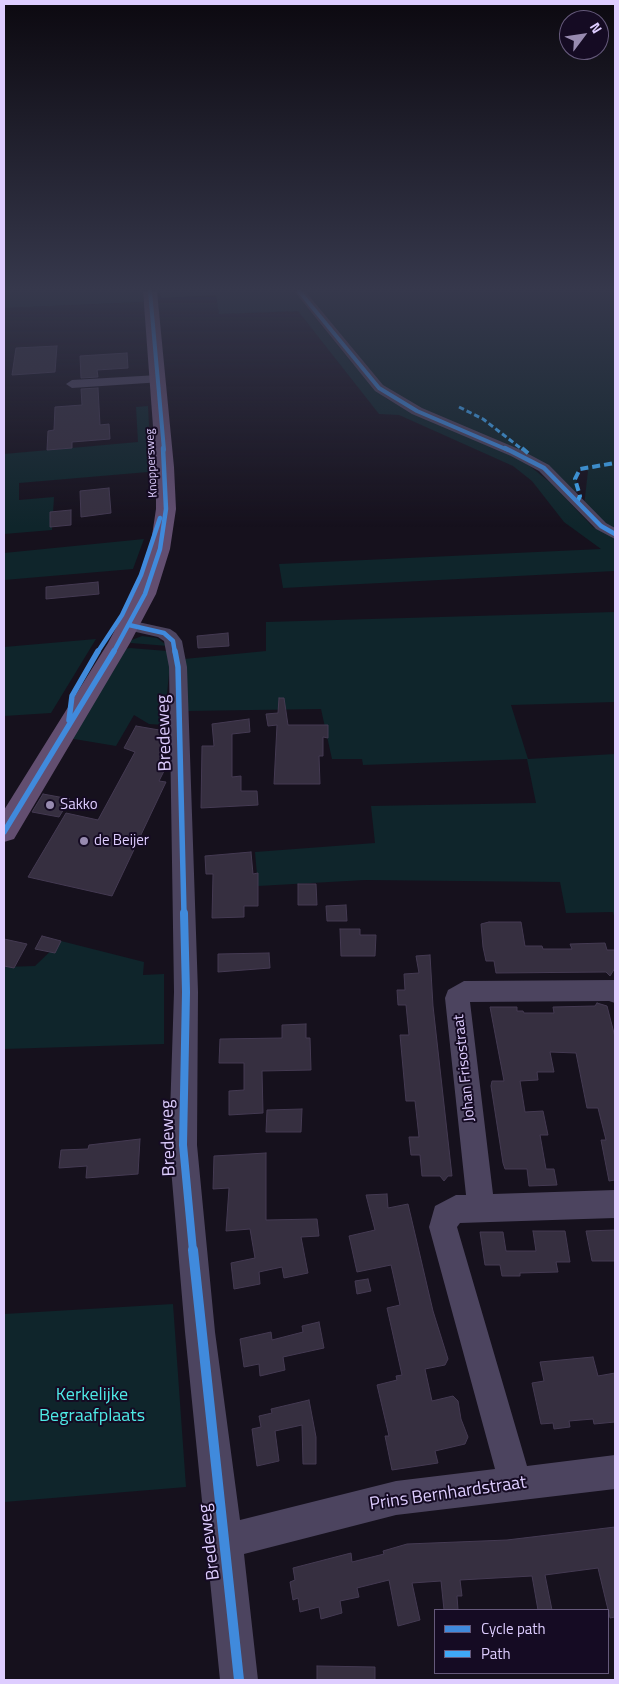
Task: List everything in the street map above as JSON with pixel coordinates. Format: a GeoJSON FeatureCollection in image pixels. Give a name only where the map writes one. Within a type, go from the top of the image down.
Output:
{"type":"FeatureCollection","features":[{"type":"Feature","properties":{"kind":"main road","name":"Knoppersweg"},"geometry":{"type":"LineString","coordinates":[[4,832],[129,625],[145,594],[160,549],[166,509],[157,370]]}},
{"type":"Feature","properties":{"kind":"street"},"geometry":{"type":"LineString","coordinates":[[364,370],[379,388],[417,411],[493,443],[544,468],[587,514],[600,526],[615,534]]}},
{"type":"Feature","properties":{"kind":"street"},"geometry":{"type":"LineString","coordinates":[[72,384],[158,379]]}},
{"type":"Feature","properties":{"kind":"street","name":"Bredeweg"},"geometry":{"type":"LineString","coordinates":[[129,625],[164,633],[170,637],[173,641],[178,667],[186,992],[182,1145],[200,1332],[225,1541],[239,1680]]}},
{"type":"Feature","properties":{"kind":"street","name":"Johan Frisostraat"},"geometry":{"type":"LineString","coordinates":[[480,1208],[457,998],[464,992],[613,990],[615,992]]}},
{"type":"Feature","properties":{"kind":"street"},"geometry":{"type":"LineString","coordinates":[[516,1484],[443,1227],[444,1216],[456,1209],[615,1204]]}},
{"type":"Feature","properties":{"kind":"street","name":"Prins Bernhardstraat"},"geometry":{"type":"LineString","coordinates":[[225,1541],[396,1498],[615,1472]]}},
{"type":"Feature","properties":{"kind":"green space"},"geometry":{"type":"Polygon","coordinates":[[[344,370],[358,370],[387,399],[526,463],[552,484],[593,527],[615,538],[615,571],[283,588],[279,564],[601,549],[564,522],[532,481],[513,466],[399,415],[379,414],[344,370]]]}},
{"type":"Feature","properties":{"kind":"green space"},"geometry":{"type":"Polygon","coordinates":[[[368,370],[615,370],[615,531],[584,506],[588,471],[582,467],[577,472],[576,496],[556,475],[406,403],[378,382],[368,370]]]}},
{"type":"Feature","properties":{"kind":"green space"},"geometry":{"type":"Polygon","coordinates":[[[148,406],[152,484],[148,472],[19,483],[19,500],[54,497],[52,530],[4,534],[4,454],[138,442],[136,407],[148,406]]]}},
{"type":"Feature","properties":{"kind":"green space"},"geometry":{"type":"Polygon","coordinates":[[[144,539],[133,569],[4,580],[4,553],[144,539]]]}},
{"type":"Feature","properties":{"kind":"green space"},"geometry":{"type":"Polygon","coordinates":[[[615,612],[615,702],[511,705],[528,759],[615,754],[615,920],[613,912],[566,913],[560,882],[365,880],[258,886],[255,852],[375,843],[371,806],[536,803],[527,759],[363,765],[362,759],[332,759],[321,709],[185,711],[184,659],[266,651],[266,622],[615,612]]]}},
{"type":"Feature","properties":{"kind":"green space"},"geometry":{"type":"Polygon","coordinates":[[[142,636],[157,638],[168,646],[131,643],[129,641],[142,636]]]}},
{"type":"Feature","properties":{"kind":"green space"},"geometry":{"type":"Polygon","coordinates":[[[96,639],[51,713],[4,716],[4,647],[96,639]]]}},
{"type":"Feature","properties":{"kind":"green space"},"geometry":{"type":"Polygon","coordinates":[[[124,649],[167,651],[171,653],[164,725],[149,724],[134,715],[116,746],[68,738],[114,670],[124,649]]]}},
{"type":"Feature","properties":{"kind":"green space"},"geometry":{"type":"Polygon","coordinates":[[[61,941],[144,962],[143,975],[164,974],[164,1044],[4,1049],[4,967],[35,966],[61,941]]]}},
{"type":"Feature","properties":{"kind":"green space","name":"Kerkelijke Begraafplaats"},"geometry":{"type":"Polygon","coordinates":[[[173,1304],[186,1487],[4,1502],[4,1314],[173,1304]]]}},
{"type":"Feature","properties":{"kind":"building"},"geometry":{"type":"Polygon","coordinates":[[[13,370],[55,370],[55,372],[12,375],[13,370]]]}},
{"type":"Feature","properties":{"kind":"building"},"geometry":{"type":"Polygon","coordinates":[[[81,370],[103,370],[97,370],[98,377],[81,378],[81,370]]]}},
{"type":"Feature","properties":{"kind":"building"},"geometry":{"type":"Polygon","coordinates":[[[98,388],[100,425],[109,424],[110,439],[72,442],[72,448],[47,450],[48,431],[54,430],[55,407],[82,405],[81,389],[98,388]]]}},
{"type":"Feature","properties":{"kind":"building"},"geometry":{"type":"Polygon","coordinates":[[[109,488],[111,513],[81,517],[80,491],[109,488]]]}},
{"type":"Feature","properties":{"kind":"building"},"geometry":{"type":"Polygon","coordinates":[[[71,510],[71,525],[50,527],[50,512],[71,510]]]}},
{"type":"Feature","properties":{"kind":"building"},"geometry":{"type":"Polygon","coordinates":[[[98,582],[99,594],[46,599],[46,587],[98,582]]]}},
{"type":"Feature","properties":{"kind":"building"},"geometry":{"type":"Polygon","coordinates":[[[228,633],[229,646],[198,648],[197,636],[228,633]]]}},
{"type":"Feature","properties":{"kind":"building"},"geometry":{"type":"Polygon","coordinates":[[[279,698],[284,698],[288,725],[328,725],[328,738],[323,737],[323,756],[319,756],[320,784],[274,784],[277,725],[268,726],[266,714],[278,713],[279,698]]]}},
{"type":"Feature","properties":{"kind":"building"},"geometry":{"type":"Polygon","coordinates":[[[249,719],[250,732],[232,734],[232,777],[241,776],[241,791],[257,791],[258,805],[201,808],[202,746],[214,746],[212,724],[249,719]]]}},
{"type":"Feature","properties":{"kind":"building"},"geometry":{"type":"Polygon","coordinates":[[[136,726],[165,731],[159,742],[166,743],[163,750],[166,750],[157,767],[165,769],[159,781],[166,782],[112,896],[28,877],[66,813],[98,820],[135,752],[124,748],[136,726]]]}},
{"type":"Feature","properties":{"kind":"building"},"geometry":{"type":"Polygon","coordinates":[[[43,794],[70,799],[59,817],[32,812],[43,794]]]}},
{"type":"Feature","properties":{"kind":"building"},"geometry":{"type":"Polygon","coordinates":[[[251,852],[253,874],[258,873],[258,906],[244,906],[244,917],[212,918],[213,874],[206,874],[205,856],[251,852]]]}},
{"type":"Feature","properties":{"kind":"building"},"geometry":{"type":"Polygon","coordinates":[[[298,884],[316,884],[317,905],[298,905],[298,884]]]}},
{"type":"Feature","properties":{"kind":"building"},"geometry":{"type":"Polygon","coordinates":[[[346,905],[347,921],[327,921],[326,906],[346,905]]]}},
{"type":"Feature","properties":{"kind":"building"},"geometry":{"type":"Polygon","coordinates":[[[489,922],[521,922],[525,946],[542,946],[543,949],[572,949],[570,944],[605,943],[607,950],[615,950],[615,968],[610,976],[606,972],[496,973],[494,961],[486,961],[483,947],[481,924],[489,922]]]}},
{"type":"Feature","properties":{"kind":"building"},"geometry":{"type":"Polygon","coordinates":[[[340,929],[360,929],[360,935],[376,935],[375,956],[341,956],[340,929]]]}},
{"type":"Feature","properties":{"kind":"building"},"geometry":{"type":"Polygon","coordinates":[[[42,936],[61,941],[55,953],[35,949],[42,936]]]}},
{"type":"Feature","properties":{"kind":"building"},"geometry":{"type":"Polygon","coordinates":[[[4,939],[27,944],[14,968],[4,966],[4,939]]]}},
{"type":"Feature","properties":{"kind":"building"},"geometry":{"type":"Polygon","coordinates":[[[269,953],[270,968],[218,972],[218,954],[269,953]]]}},
{"type":"Feature","properties":{"kind":"building"},"geometry":{"type":"Polygon","coordinates":[[[430,955],[433,1006],[452,1176],[448,1176],[444,1181],[440,1176],[422,1176],[420,1155],[411,1155],[409,1137],[419,1137],[415,1101],[406,1101],[400,1035],[409,1035],[406,1005],[398,1005],[397,990],[405,990],[404,974],[419,973],[416,956],[430,955]]]}},
{"type":"Feature","properties":{"kind":"building"},"geometry":{"type":"Polygon","coordinates":[[[597,1003],[607,1006],[615,1037],[615,1180],[609,1181],[601,1140],[606,1140],[598,1108],[587,1108],[576,1053],[550,1052],[554,1072],[537,1072],[538,1080],[520,1081],[525,1112],[543,1111],[548,1135],[540,1135],[546,1169],[554,1169],[557,1185],[529,1186],[527,1169],[505,1169],[503,1163],[491,1086],[492,1081],[504,1081],[490,1007],[517,1007],[517,1011],[523,1011],[524,1013],[554,1013],[553,1007],[595,1006],[597,1003]]]}},
{"type":"Feature","properties":{"kind":"building"},"geometry":{"type":"Polygon","coordinates":[[[306,1024],[306,1038],[310,1038],[311,1070],[262,1071],[263,1113],[229,1115],[229,1091],[244,1090],[244,1063],[219,1063],[220,1039],[282,1038],[282,1025],[306,1024]]]}},
{"type":"Feature","properties":{"kind":"building"},"geometry":{"type":"Polygon","coordinates":[[[302,1109],[301,1132],[266,1132],[267,1110],[302,1109]]]}},
{"type":"Feature","properties":{"kind":"building"},"geometry":{"type":"Polygon","coordinates":[[[140,1139],[138,1174],[86,1178],[87,1166],[59,1168],[61,1150],[88,1149],[89,1145],[140,1139]]]}},
{"type":"Feature","properties":{"kind":"building"},"geometry":{"type":"Polygon","coordinates":[[[266,1153],[266,1220],[317,1219],[319,1236],[301,1237],[308,1273],[284,1278],[282,1267],[259,1272],[260,1284],[234,1289],[231,1263],[255,1258],[250,1229],[226,1231],[229,1188],[213,1189],[214,1156],[266,1153]]]}},
{"type":"Feature","properties":{"kind":"building"},"geometry":{"type":"Polygon","coordinates":[[[387,1194],[388,1208],[408,1204],[433,1311],[448,1359],[445,1365],[425,1369],[432,1401],[453,1396],[458,1401],[461,1419],[468,1437],[465,1444],[435,1451],[438,1463],[392,1470],[385,1436],[389,1436],[377,1385],[397,1380],[396,1376],[402,1375],[387,1308],[400,1305],[391,1265],[357,1272],[349,1236],[375,1230],[366,1195],[387,1194]]]}},
{"type":"Feature","properties":{"kind":"building"},"geometry":{"type":"Polygon","coordinates":[[[615,1230],[615,1261],[592,1261],[586,1231],[615,1230]]]}},
{"type":"Feature","properties":{"kind":"building"},"geometry":{"type":"Polygon","coordinates":[[[533,1231],[565,1231],[570,1262],[556,1262],[558,1272],[520,1273],[520,1276],[502,1276],[500,1265],[485,1265],[480,1232],[503,1232],[506,1251],[536,1251],[533,1231]]]}},
{"type":"Feature","properties":{"kind":"building"},"geometry":{"type":"Polygon","coordinates":[[[368,1279],[371,1291],[357,1294],[355,1281],[368,1279]]]}},
{"type":"Feature","properties":{"kind":"building"},"geometry":{"type":"Polygon","coordinates":[[[319,1322],[324,1348],[283,1357],[285,1370],[260,1376],[259,1364],[244,1367],[240,1339],[271,1332],[272,1340],[303,1332],[302,1326],[319,1322]]]}},
{"type":"Feature","properties":{"kind":"building"},"geometry":{"type":"Polygon","coordinates":[[[593,1357],[598,1376],[615,1373],[615,1422],[594,1424],[593,1419],[569,1421],[570,1427],[554,1429],[553,1423],[541,1424],[532,1383],[544,1381],[540,1362],[593,1357]]]}},
{"type":"Feature","properties":{"kind":"building"},"geometry":{"type":"Polygon","coordinates":[[[309,1400],[316,1437],[316,1464],[303,1464],[302,1425],[275,1431],[279,1461],[257,1466],[252,1429],[261,1427],[259,1416],[272,1413],[271,1409],[309,1400]]]}},
{"type":"Feature","properties":{"kind":"building"},"geometry":{"type":"Polygon","coordinates":[[[615,1527],[615,1617],[610,1618],[598,1568],[545,1575],[552,1609],[538,1609],[532,1576],[460,1580],[462,1596],[457,1596],[458,1609],[444,1609],[441,1581],[412,1583],[420,1620],[398,1626],[389,1580],[357,1588],[359,1597],[340,1601],[342,1613],[321,1619],[319,1607],[300,1612],[298,1598],[293,1600],[290,1582],[295,1580],[293,1568],[351,1553],[352,1562],[384,1554],[383,1551],[407,1544],[507,1540],[615,1527]]]}},
{"type":"Feature","properties":{"kind":"building"},"geometry":{"type":"Polygon","coordinates":[[[317,1666],[375,1667],[375,1680],[317,1680],[317,1666]]]}},
{"type":"Feature","properties":{"kind":"marked path"},"geometry":{"type":"LineString","coordinates":[[459,407],[483,419],[529,454]]}},
{"type":"Feature","properties":{"kind":"marked path"},"geometry":{"type":"LineString","coordinates":[[577,502],[580,496],[575,479],[580,469],[615,463]]}},
{"type":"Feature","properties":{"kind":"cycle path"},"geometry":{"type":"LineString","coordinates":[[4,832],[119,643],[145,594],[160,549],[166,509],[165,467],[157,370]]}},
{"type":"Feature","properties":{"kind":"cycle path"},"geometry":{"type":"LineString","coordinates":[[364,370],[379,388],[417,411],[516,453],[544,468],[601,526],[615,534]]}},
{"type":"Feature","properties":{"kind":"cycle path"},"geometry":{"type":"LineString","coordinates":[[69,720],[72,696],[100,647],[122,615],[141,575],[160,518]]}},
{"type":"Feature","properties":{"kind":"cycle path"},"geometry":{"type":"LineString","coordinates":[[129,625],[164,633],[170,637],[173,641],[178,667],[186,992],[183,1145],[200,1332],[225,1541],[239,1680]]}},
{"type":"Feature","properties":{"kind":"place","name":"Sakko"},"geometry":{"type":"Point","coordinates":[50,805]}},
{"type":"Feature","properties":{"kind":"place","name":"de Beijer"},"geometry":{"type":"Point","coordinates":[84,841]}}]}
